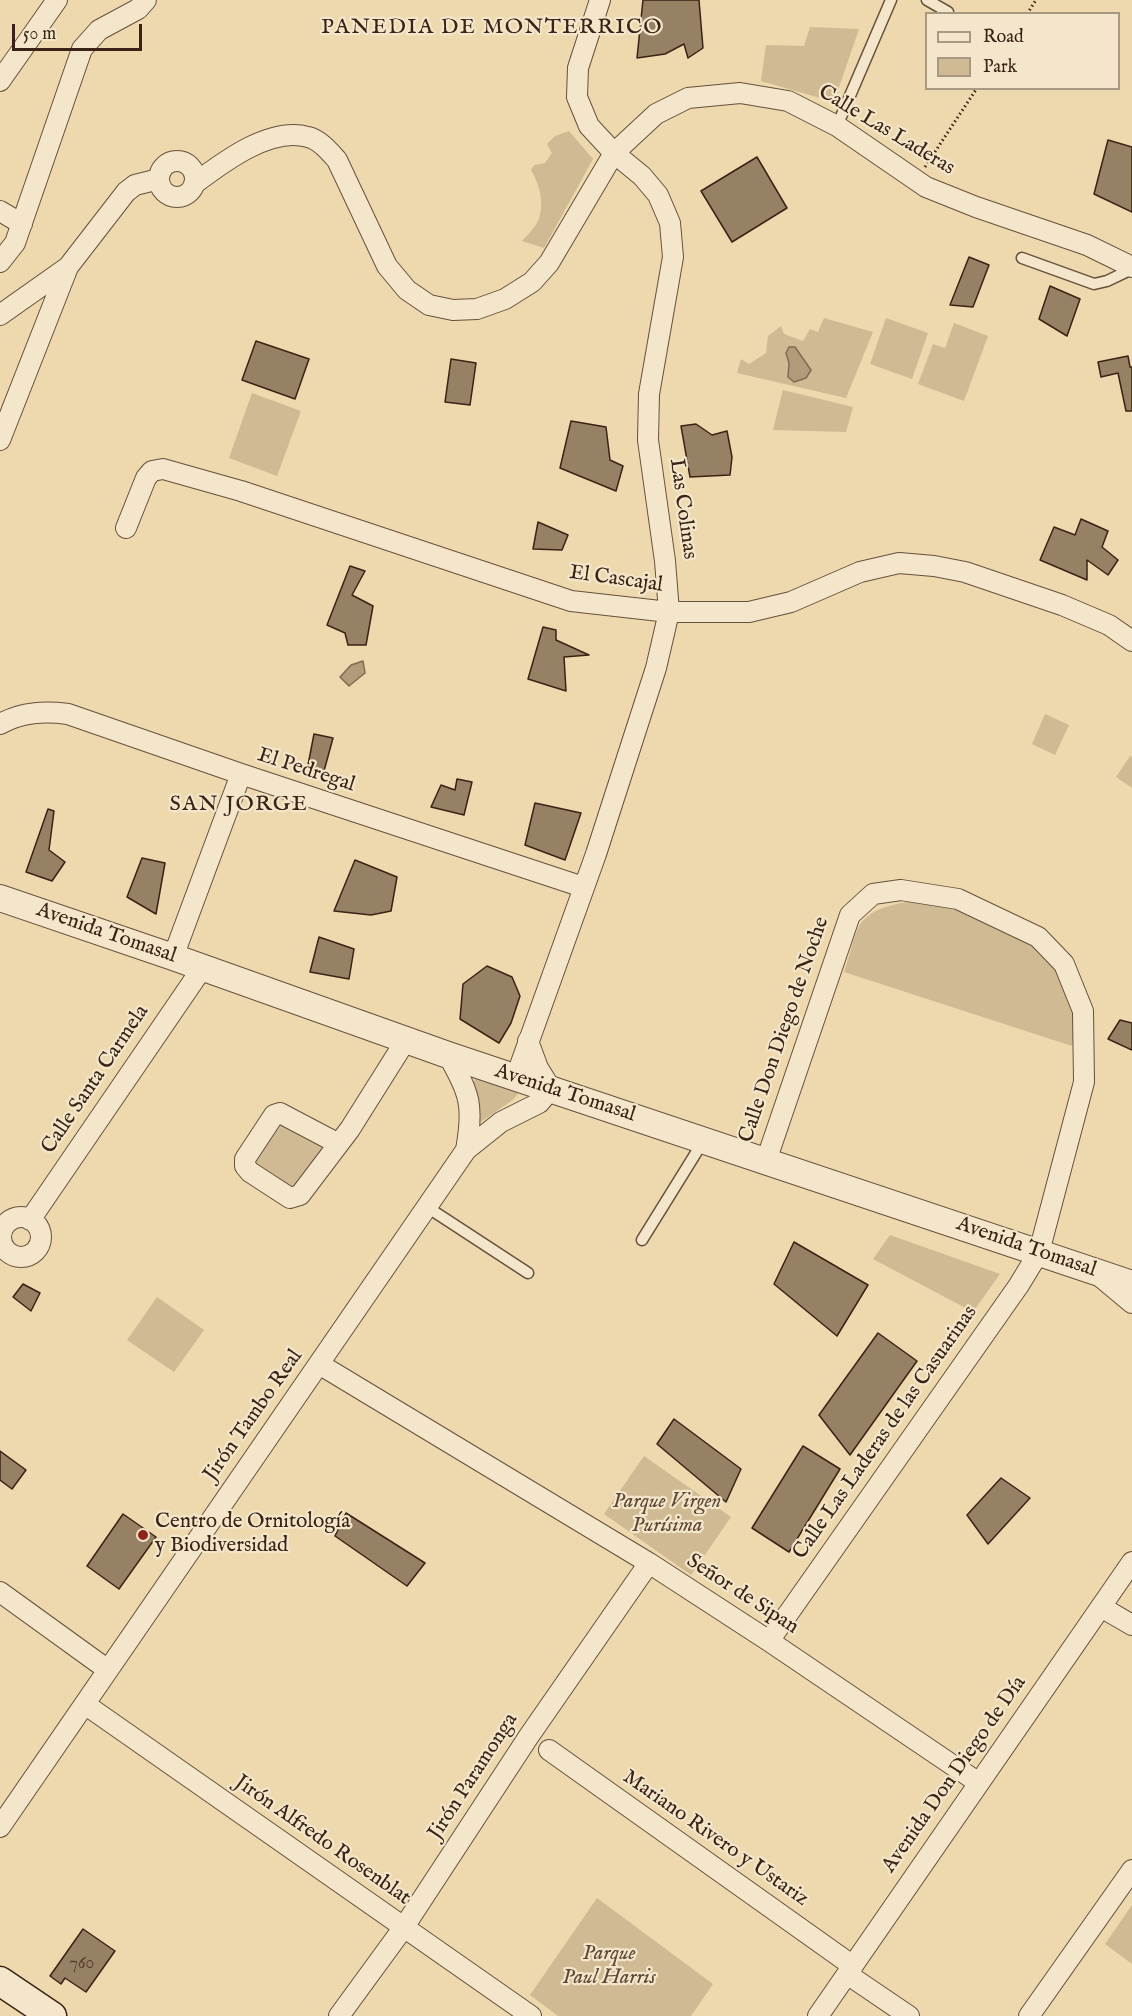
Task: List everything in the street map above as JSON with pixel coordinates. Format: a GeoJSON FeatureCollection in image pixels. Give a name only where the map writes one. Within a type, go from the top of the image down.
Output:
{"type":"FeatureCollection","features":[{"type":"Feature","properties":{"kind":"main road"},"geometry":{"type":"LineString","coordinates":[[0,1980],[52,2016]]}},
{"type":"Feature","properties":{"kind":"street"},"geometry":{"type":"LineString","coordinates":[[0,81],[57,0]]}},
{"type":"Feature","properties":{"kind":"street"},"geometry":{"type":"LineString","coordinates":[[0,262],[15,243],[82,49],[99,30],[138,9],[146,0]]}},
{"type":"Feature","properties":{"kind":"street","name":"Las Colinas"},"geometry":{"type":"LineString","coordinates":[[516,1077],[596,854],[656,668],[669,612],[665,561],[648,441],[649,394],[673,257],[670,223],[658,195],[642,176],[614,153],[589,126],[577,97],[578,68],[600,0]]}},
{"type":"Feature","properties":{"kind":"street","name":"Calle Las Laderas"},"geometry":{"type":"LineString","coordinates":[[194,184],[224,161],[274,137],[291,134],[309,137],[325,146],[337,160],[387,266],[407,290],[429,305],[453,310],[477,309],[505,299],[532,282],[549,263],[614,153],[656,114],[688,98],[740,93],[788,101],[837,126],[926,187],[976,207],[1087,245],[1132,268]]}},
{"type":"Feature","properties":{"kind":"street","name":"Calle Las Laderas"},"geometry":{"type":"LineString","coordinates":[[185,164],[201,165],[224,161]]}},
{"type":"Feature","properties":{"kind":"street"},"geometry":{"type":"LineString","coordinates":[[177,162],[185,164],[194,176],[194,184],[190,192],[174,197],[166,194],[161,188],[159,179],[161,170],[168,164],[177,162]]}},
{"type":"Feature","properties":{"kind":"street"},"geometry":{"type":"LineString","coordinates":[[0,440],[68,267],[126,192],[135,185],[159,179]]}},
{"type":"Feature","properties":{"kind":"street"},"geometry":{"type":"LineString","coordinates":[[0,211],[22,224]]}},
{"type":"Feature","properties":{"kind":"street"},"geometry":{"type":"LineString","coordinates":[[0,315],[68,267]]}},
{"type":"Feature","properties":{"kind":"street","name":"El Cascajal"},"geometry":{"type":"LineString","coordinates":[[126,528],[146,478],[152,471],[163,469],[241,491],[571,601],[669,612],[749,612],[791,602],[860,572],[899,563],[965,572],[1062,605],[1109,625],[1132,640]]}},
{"type":"Feature","properties":{"kind":"street","name":"El Pedregal"},"geometry":{"type":"LineString","coordinates":[[7,720],[45,712],[68,714],[583,887]]}},
{"type":"Feature","properties":{"kind":"street"},"geometry":{"type":"LineString","coordinates":[[173,957],[241,774]]}},
{"type":"Feature","properties":{"kind":"street","name":"Calle Don Diego de Noche"},"geometry":{"type":"LineString","coordinates":[[766,1161],[850,915],[873,894],[902,890],[958,899],[1038,937],[1064,964],[1083,1011],[1084,1082],[1039,1252]]}},
{"type":"Feature","properties":{"kind":"street","name":"Avenida Tomasal"},"geometry":{"type":"LineString","coordinates":[[0,898],[203,967],[448,1055],[1132,1284]]}},
{"type":"Feature","properties":{"kind":"street","name":"Calle Santa Carmela"},"geometry":{"type":"LineString","coordinates":[[30,1220],[203,967]]}},
{"type":"Feature","properties":{"kind":"street"},"geometry":{"type":"LineString","coordinates":[[337,1143],[280,1113],[274,1115],[245,1159],[245,1166],[250,1172],[290,1197],[300,1195],[337,1143],[350,1129],[406,1040]]}},
{"type":"Feature","properties":{"kind":"street"},"geometry":{"type":"LineString","coordinates":[[528,1041],[538,1068],[551,1089]]}},
{"type":"Feature","properties":{"kind":"street","name":"Jirón Tambo Real"},"geometry":{"type":"LineString","coordinates":[[448,1055],[464,1085],[470,1104],[471,1122],[466,1150]]}},
{"type":"Feature","properties":{"kind":"street","name":"Jirón Tambo Real"},"geometry":{"type":"LineString","coordinates":[[0,1827],[466,1150],[501,1122],[539,1103],[551,1089]]}},
{"type":"Feature","properties":{"kind":"street","name":"Calle Las Laderas de las Casuarinas"},"geometry":{"type":"LineString","coordinates":[[770,1641],[1019,1285],[1039,1252]]}},
{"type":"Feature","properties":{"kind":"street"},"geometry":{"type":"LineString","coordinates":[[1093,1270],[1132,1303]]}},
{"type":"Feature","properties":{"kind":"street","name":"Señor de Sipan"},"geometry":{"type":"LineString","coordinates":[[319,1364],[649,1563],[770,1641],[979,1783]]}},
{"type":"Feature","properties":{"kind":"street","name":"Avenida Don Diego de Día"},"geometry":{"type":"LineString","coordinates":[[818,2016],[1132,1562]]}},
{"type":"Feature","properties":{"kind":"street","name":"Jirón Paramonga"},"geometry":{"type":"LineString","coordinates":[[339,2016],[404,1928],[529,1736],[649,1563]]}},
{"type":"Feature","properties":{"kind":"street"},"geometry":{"type":"LineString","coordinates":[[0,1592],[108,1670]]}},
{"type":"Feature","properties":{"kind":"street"},"geometry":{"type":"LineString","coordinates":[[1101,1607],[1132,1625]]}},
{"type":"Feature","properties":{"kind":"street","name":"Jirón Alfredo Rosenblat"},"geometry":{"type":"LineString","coordinates":[[86,1705],[531,2016]]}},
{"type":"Feature","properties":{"kind":"street","name":"Mariano Rivero y Ustariz"},"geometry":{"type":"LineString","coordinates":[[549,1750],[850,1970],[909,2016]]}},
{"type":"Feature","properties":{"kind":"street"},"geometry":{"type":"LineString","coordinates":[[1029,2016],[1132,1870]]}},
{"type":"Feature","properties":{"kind":"lane"},"geometry":{"type":"LineString","coordinates":[[837,126],[891,0]]}},
{"type":"Feature","properties":{"kind":"lane"},"geometry":{"type":"LineString","coordinates":[[927,0],[948,12]]}},
{"type":"Feature","properties":{"kind":"lane"},"geometry":{"type":"LineString","coordinates":[[1022,258],[1094,284],[1107,281],[1132,268]]}},
{"type":"Feature","properties":{"kind":"lane"},"geometry":{"type":"LineString","coordinates":[[642,1240],[704,1140]]}},
{"type":"Feature","properties":{"kind":"lane"},"geometry":{"type":"LineString","coordinates":[[427,1207],[528,1273]]}},
{"type":"Feature","properties":{"kind":"path"},"geometry":{"type":"LineString","coordinates":[[916,180],[976,90]]}},
{"type":"Feature","properties":{"kind":"green space"},"geometry":{"type":"Polygon","coordinates":[[[810,27],[859,29],[834,102],[761,81],[766,45],[804,46],[810,27]]]}},
{"type":"Feature","properties":{"kind":"green space"},"geometry":{"type":"Polygon","coordinates":[[[569,131],[593,159],[544,248],[522,241],[537,224],[541,208],[539,189],[531,170],[534,165],[545,163],[552,153],[547,144],[555,136],[569,131]]]}},
{"type":"Feature","properties":{"kind":"green space"},"geometry":{"type":"Polygon","coordinates":[[[824,318],[873,332],[846,398],[737,373],[741,359],[749,364],[766,353],[768,336],[781,326],[784,334],[803,341],[810,329],[818,332],[824,318]],[[798,352],[789,363],[788,377],[804,360],[798,352]]]}},
{"type":"Feature","properties":{"kind":"green space"},"geometry":{"type":"Polygon","coordinates":[[[886,318],[928,333],[912,379],[870,364],[886,318]]]}},
{"type":"Feature","properties":{"kind":"green space"},"geometry":{"type":"Polygon","coordinates":[[[954,323],[988,336],[964,401],[918,384],[933,344],[945,348],[954,323]]]}},
{"type":"Feature","properties":{"kind":"green space"},"geometry":{"type":"Polygon","coordinates":[[[783,390],[853,407],[846,432],[773,430],[783,390]]]}},
{"type":"Feature","properties":{"kind":"green space"},"geometry":{"type":"Polygon","coordinates":[[[252,393],[301,411],[277,476],[229,458],[252,393]]]}},
{"type":"Feature","properties":{"kind":"green space"},"geometry":{"type":"Polygon","coordinates":[[[1045,714],[1069,725],[1055,755],[1032,744],[1045,714]]]}},
{"type":"Feature","properties":{"kind":"green space"},"geometry":{"type":"Polygon","coordinates":[[[1130,756],[1132,757],[1132,788],[1116,777],[1130,756]]]}},
{"type":"Feature","properties":{"kind":"green space"},"geometry":{"type":"Polygon","coordinates":[[[926,899],[964,908],[1043,949],[1058,969],[1069,996],[1076,1025],[1072,1046],[844,972],[856,933],[867,917],[891,905],[926,899]]]}},
{"type":"Feature","properties":{"kind":"green space"},"geometry":{"type":"Polygon","coordinates":[[[476,1078],[521,1089],[514,1099],[475,1126],[473,1083],[476,1078]]]}},
{"type":"Feature","properties":{"kind":"green space"},"geometry":{"type":"Polygon","coordinates":[[[280,1119],[323,1147],[292,1193],[250,1165],[280,1119]]]}},
{"type":"Feature","properties":{"kind":"green space"},"geometry":{"type":"Polygon","coordinates":[[[890,1235],[1000,1274],[973,1312],[873,1259],[890,1235]]]}},
{"type":"Feature","properties":{"kind":"green space"},"geometry":{"type":"Polygon","coordinates":[[[157,1297],[204,1330],[174,1372],[127,1340],[157,1297]]]}},
{"type":"Feature","properties":{"kind":"green space","name":"Parque Virgen Purísima"},"geometry":{"type":"Polygon","coordinates":[[[644,1456],[731,1517],[691,1575],[604,1514],[644,1456]]]}},
{"type":"Feature","properties":{"kind":"green space","name":"Parque Paul Harris"},"geometry":{"type":"Polygon","coordinates":[[[597,1898],[713,1984],[691,2016],[558,2016],[530,1995],[597,1898]]]}},
{"type":"Feature","properties":{"kind":"green space"},"geometry":{"type":"Polygon","coordinates":[[[1132,1905],[1132,1964],[1105,1944],[1132,1905]]]}},
{"type":"Feature","properties":{"kind":"shaded area"},"geometry":{"type":"Polygon","coordinates":[[[789,347],[795,347],[811,370],[806,378],[794,382],[788,377],[789,363],[786,353],[789,347]]]}},
{"type":"Feature","properties":{"kind":"shaded area"},"geometry":{"type":"Polygon","coordinates":[[[363,661],[365,673],[349,686],[340,677],[351,665],[363,661]]]}},
{"type":"Feature","properties":{"kind":"building"},"geometry":{"type":"Polygon","coordinates":[[[643,0],[699,0],[703,48],[688,58],[684,44],[665,54],[637,58],[643,0]]]}},
{"type":"Feature","properties":{"kind":"building"},"geometry":{"type":"Polygon","coordinates":[[[1108,140],[1132,147],[1132,212],[1094,194],[1108,140]]]}},
{"type":"Feature","properties":{"kind":"building"},"geometry":{"type":"Polygon","coordinates":[[[757,157],[787,208],[732,242],[701,191],[757,157]]]}},
{"type":"Feature","properties":{"kind":"building"},"geometry":{"type":"Polygon","coordinates":[[[969,257],[989,265],[973,307],[950,305],[969,257]]]}},
{"type":"Feature","properties":{"kind":"building"},"geometry":{"type":"Polygon","coordinates":[[[1050,286],[1080,299],[1067,336],[1039,319],[1050,286]]]}},
{"type":"Feature","properties":{"kind":"building"},"geometry":{"type":"Polygon","coordinates":[[[256,341],[309,359],[295,399],[242,380],[256,341]]]}},
{"type":"Feature","properties":{"kind":"building"},"geometry":{"type":"Polygon","coordinates":[[[1128,356],[1130,367],[1132,367],[1132,411],[1126,411],[1118,373],[1101,377],[1098,362],[1128,356]]]}},
{"type":"Feature","properties":{"kind":"building"},"geometry":{"type":"Polygon","coordinates":[[[451,359],[476,363],[470,405],[445,402],[451,359]]]}},
{"type":"Feature","properties":{"kind":"building"},"geometry":{"type":"Polygon","coordinates":[[[571,421],[606,427],[610,460],[623,466],[616,491],[560,468],[571,421]]]}},
{"type":"Feature","properties":{"kind":"building"},"geometry":{"type":"Polygon","coordinates":[[[696,424],[712,435],[727,431],[732,457],[730,475],[690,477],[681,426],[696,424]]]}},
{"type":"Feature","properties":{"kind":"building"},"geometry":{"type":"Polygon","coordinates":[[[1081,519],[1108,531],[1102,547],[1118,560],[1108,575],[1087,560],[1087,580],[1040,560],[1054,527],[1075,535],[1081,519]]]}},
{"type":"Feature","properties":{"kind":"building"},"geometry":{"type":"Polygon","coordinates":[[[538,522],[568,535],[562,550],[533,549],[538,522]]]}},
{"type":"Feature","properties":{"kind":"building"},"geometry":{"type":"Polygon","coordinates":[[[350,566],[365,571],[352,595],[373,606],[366,645],[348,645],[345,633],[327,625],[350,566]]]}},
{"type":"Feature","properties":{"kind":"building"},"geometry":{"type":"Polygon","coordinates":[[[543,627],[556,630],[556,640],[589,655],[564,657],[566,691],[528,679],[543,627]]]}},
{"type":"Feature","properties":{"kind":"building"},"geometry":{"type":"Polygon","coordinates":[[[314,734],[333,738],[324,771],[308,765],[314,734]]]}},
{"type":"Feature","properties":{"kind":"building"},"geometry":{"type":"Polygon","coordinates":[[[457,779],[472,782],[464,815],[431,807],[441,785],[455,790],[457,779]]]}},
{"type":"Feature","properties":{"kind":"building"},"geometry":{"type":"Polygon","coordinates":[[[535,803],[581,813],[565,860],[525,845],[535,803]]]}},
{"type":"Feature","properties":{"kind":"building"},"geometry":{"type":"Polygon","coordinates":[[[48,809],[54,811],[49,850],[65,862],[52,881],[26,872],[48,809]]]}},
{"type":"Feature","properties":{"kind":"building"},"geometry":{"type":"Polygon","coordinates":[[[142,858],[165,863],[156,914],[127,897],[142,858]]]}},
{"type":"Feature","properties":{"kind":"building"},"geometry":{"type":"Polygon","coordinates":[[[355,860],[397,877],[391,911],[371,915],[334,911],[355,860]]]}},
{"type":"Feature","properties":{"kind":"building"},"geometry":{"type":"Polygon","coordinates":[[[319,937],[354,949],[349,979],[310,972],[319,937]]]}},
{"type":"Feature","properties":{"kind":"building"},"geometry":{"type":"Polygon","coordinates":[[[487,966],[512,977],[520,996],[511,1023],[499,1043],[460,1019],[463,984],[487,966]]]}},
{"type":"Feature","properties":{"kind":"building"},"geometry":{"type":"Polygon","coordinates":[[[1120,1020],[1132,1023],[1132,1050],[1108,1039],[1120,1020]]]}},
{"type":"Feature","properties":{"kind":"building"},"geometry":{"type":"Polygon","coordinates":[[[794,1242],[868,1285],[837,1336],[774,1284],[794,1242]]]}},
{"type":"Feature","properties":{"kind":"building"},"geometry":{"type":"Polygon","coordinates":[[[23,1284],[40,1293],[31,1311],[13,1297],[23,1284]]]}},
{"type":"Feature","properties":{"kind":"building"},"geometry":{"type":"Polygon","coordinates":[[[878,1333],[917,1361],[850,1455],[819,1415],[878,1333]]]}},
{"type":"Feature","properties":{"kind":"building"},"geometry":{"type":"Polygon","coordinates":[[[674,1419],[741,1469],[726,1502],[657,1444],[674,1419]]]}},
{"type":"Feature","properties":{"kind":"building"},"geometry":{"type":"Polygon","coordinates":[[[803,1446],[840,1469],[789,1552],[752,1528],[803,1446]]]}},
{"type":"Feature","properties":{"kind":"building"},"geometry":{"type":"Polygon","coordinates":[[[0,1451],[26,1470],[12,1489],[0,1480],[0,1451]]]}},
{"type":"Feature","properties":{"kind":"building"},"geometry":{"type":"Polygon","coordinates":[[[1001,1478],[1030,1498],[988,1544],[967,1515],[1001,1478]]]}},
{"type":"Feature","properties":{"kind":"building"},"geometry":{"type":"Polygon","coordinates":[[[346,1513],[425,1563],[407,1586],[335,1536],[346,1513]]]}},
{"type":"Feature","properties":{"kind":"building"},"geometry":{"type":"Polygon","coordinates":[[[123,1514],[156,1537],[119,1589],[87,1566],[123,1514]]]}},
{"type":"Feature","properties":{"kind":"building"},"geometry":{"type":"Polygon","coordinates":[[[83,1929],[115,1951],[86,1992],[65,1978],[61,1984],[50,1976],[83,1929]]]}},
{"type":"Feature","properties":{"kind":"place","name":"Centro de Ornitología y Biodiversidad"},"geometry":{"type":"Point","coordinates":[143,1535]}},
{"type":"Feature","properties":{"kind":"district","name":"PANEDIA DE MONTERRICO"},"geometry":{"type":"Point","coordinates":[492,28]}},
{"type":"Feature","properties":{"kind":"district","name":"SAN JORGE"},"geometry":{"type":"Point","coordinates":[239,805]}}]}
